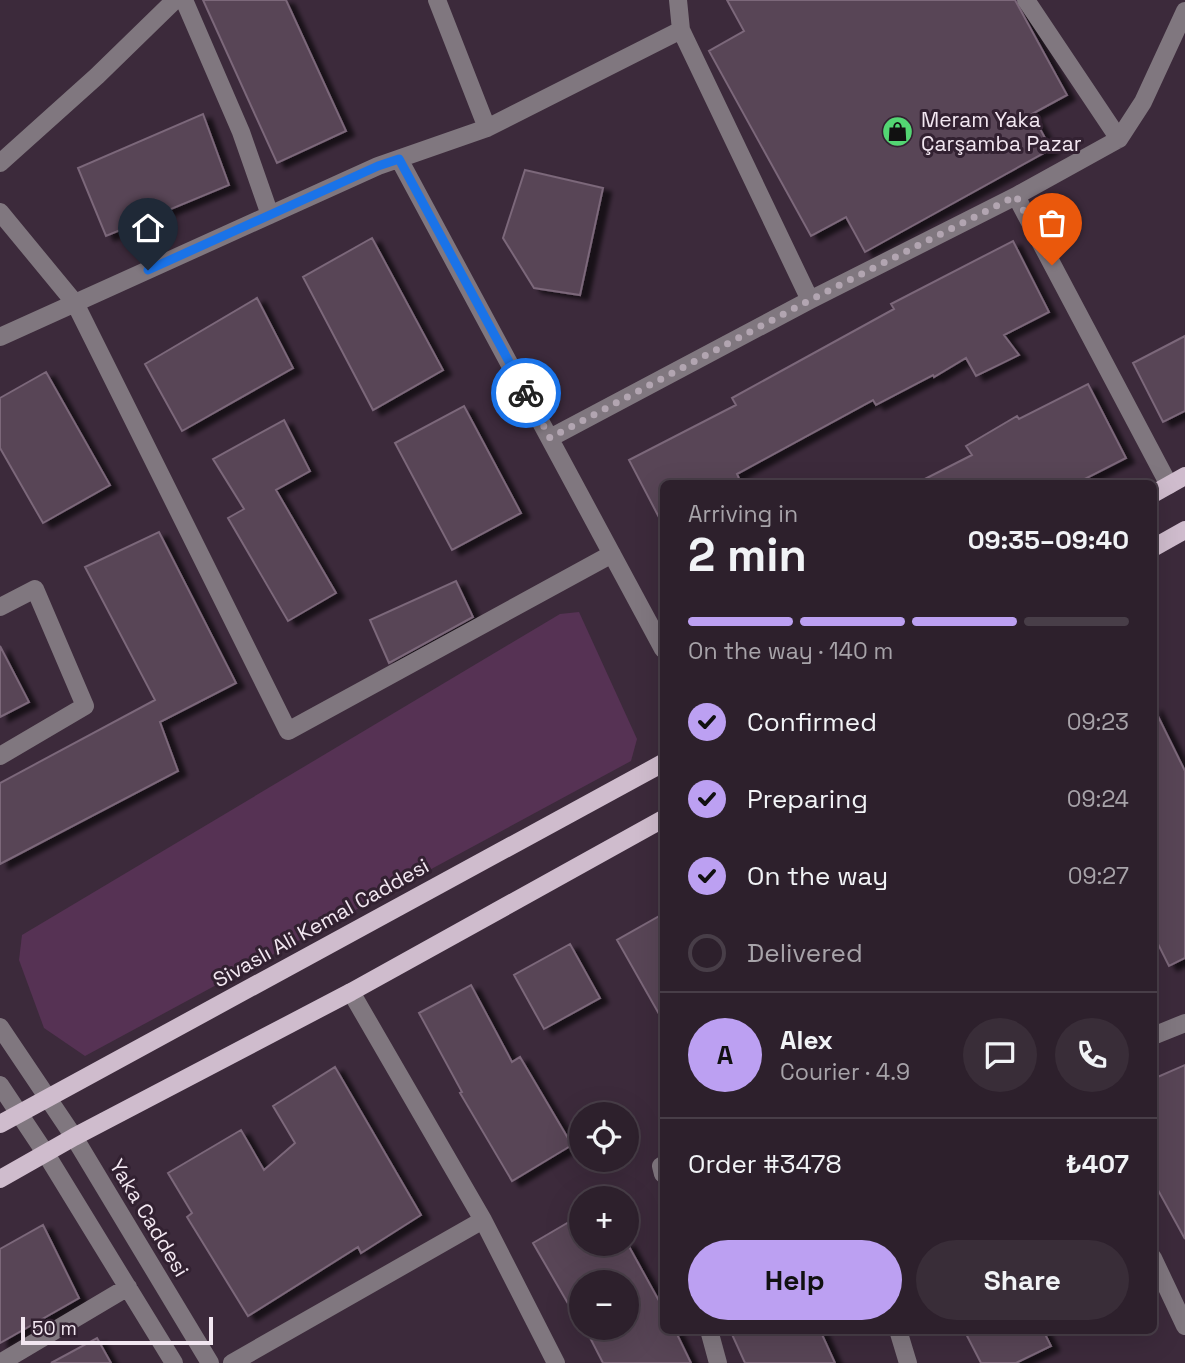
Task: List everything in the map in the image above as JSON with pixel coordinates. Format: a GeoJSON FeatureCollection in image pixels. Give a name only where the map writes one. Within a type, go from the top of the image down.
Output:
{"type":"FeatureCollection","features":[{"type":"Feature","properties":{"kind":"main road"},"geometry":{"type":"LineString","coordinates":[[1161,490],[1185,476]]}},
{"type":"Feature","properties":{"kind":"main road"},"geometry":{"type":"LineString","coordinates":[[1157,546],[1185,530]]}},
{"type":"Feature","properties":{"kind":"main road","name":"Sivaslı Ali Kemal Caddesi"},"geometry":{"type":"LineString","coordinates":[[0,1124],[660,765]]}},
{"type":"Feature","properties":{"kind":"main road"},"geometry":{"type":"LineString","coordinates":[[0,1179],[74,1137],[351,992],[660,821]]}},
{"type":"Feature","properties":{"kind":"street"},"geometry":{"type":"LineString","coordinates":[[0,163],[97,76],[175,0]]}},
{"type":"Feature","properties":{"kind":"street"},"geometry":{"type":"LineString","coordinates":[[184,0],[240,132],[270,215]]}},
{"type":"Feature","properties":{"kind":"street"},"geometry":{"type":"LineString","coordinates":[[437,0],[487,128]]}},
{"type":"Feature","properties":{"kind":"street"},"geometry":{"type":"LineString","coordinates":[[678,0],[681,30],[810,300]]}},
{"type":"Feature","properties":{"kind":"street"},"geometry":{"type":"LineString","coordinates":[[1026,0],[1119,139]]}},
{"type":"Feature","properties":{"kind":"street"},"geometry":{"type":"LineString","coordinates":[[550,438],[810,300],[1016,196],[1119,139],[1143,102],[1185,10]]}},
{"type":"Feature","properties":{"kind":"street"},"geometry":{"type":"LineString","coordinates":[[0,337],[399,159],[487,128],[681,30]]}},
{"type":"Feature","properties":{"kind":"street"},"geometry":{"type":"LineString","coordinates":[[399,159],[660,643]]}},
{"type":"Feature","properties":{"kind":"street"},"geometry":{"type":"LineString","coordinates":[[1016,196],[1156,480]]}},
{"type":"Feature","properties":{"kind":"street"},"geometry":{"type":"LineString","coordinates":[[0,212],[75,303],[288,731],[612,554]]}},
{"type":"Feature","properties":{"kind":"street"},"geometry":{"type":"LineString","coordinates":[[0,607],[36,589],[85,706],[0,756]]}},
{"type":"Feature","properties":{"kind":"street"},"geometry":{"type":"LineString","coordinates":[[351,992],[483,1220],[556,1363]]}},
{"type":"Feature","properties":{"kind":"street"},"geometry":{"type":"LineString","coordinates":[[1157,1030],[1185,1023]]}},
{"type":"Feature","properties":{"kind":"street","name":"Yaka Caddesi"},"geometry":{"type":"LineString","coordinates":[[0,1027],[74,1137],[210,1363]]}},
{"type":"Feature","properties":{"kind":"street"},"geometry":{"type":"LineString","coordinates":[[0,1084],[174,1363]]}},
{"type":"Feature","properties":{"kind":"street"},"geometry":{"type":"LineString","coordinates":[[233,1363],[483,1220]]}},
{"type":"Feature","properties":{"kind":"street"},"geometry":{"type":"LineString","coordinates":[[1157,1266],[1185,1326]]}},
{"type":"Feature","properties":{"kind":"street"},"geometry":{"type":"LineString","coordinates":[[0,1363],[128,1287]]}},
{"type":"Feature","properties":{"kind":"street"},"geometry":{"type":"LineString","coordinates":[[710,1334],[718,1363]]}},
{"type":"Feature","properties":{"kind":"street"},"geometry":{"type":"LineString","coordinates":[[899,1334],[908,1363]]}},
{"type":"Feature","properties":{"kind":"shaded area"},"geometry":{"type":"Polygon","coordinates":[[[579,612],[637,739],[631,761],[85,1056],[44,1028],[19,960],[22,935],[560,614],[579,612]]]}},
{"type":"Feature","properties":{"kind":"building"},"geometry":{"type":"Polygon","coordinates":[[[203,0],[286,0],[346,131],[277,163],[203,0]]]}},
{"type":"Feature","properties":{"kind":"building","name":"Meram Yaka Çarşamba Pazar"},"geometry":{"type":"Polygon","coordinates":[[[727,0],[1015,0],[1067,95],[1032,114],[1051,149],[865,252],[846,217],[811,236],[709,51],[744,31],[727,0]]]}},
{"type":"Feature","properties":{"kind":"building"},"geometry":{"type":"Polygon","coordinates":[[[203,114],[229,185],[106,236],[78,168],[203,114]]]}},
{"type":"Feature","properties":{"kind":"building"},"geometry":{"type":"Polygon","coordinates":[[[525,170],[603,188],[580,295],[534,288],[503,238],[525,170]]]}},
{"type":"Feature","properties":{"kind":"building"},"geometry":{"type":"Polygon","coordinates":[[[372,238],[443,370],[373,410],[303,277],[372,238]]]}},
{"type":"Feature","properties":{"kind":"building"},"geometry":{"type":"Polygon","coordinates":[[[1013,241],[1049,312],[1004,335],[1019,355],[976,376],[966,358],[876,405],[873,400],[737,474],[740,480],[660,480],[660,519],[629,460],[736,405],[732,398],[894,309],[891,304],[1013,241]]]}},
{"type":"Feature","properties":{"kind":"building"},"geometry":{"type":"Polygon","coordinates":[[[257,298],[293,368],[182,431],[145,364],[257,298]]]}},
{"type":"Feature","properties":{"kind":"building"},"geometry":{"type":"Polygon","coordinates":[[[1185,336],[1185,411],[1163,422],[1133,363],[1185,336]]]}},
{"type":"Feature","properties":{"kind":"building"},"geometry":{"type":"Polygon","coordinates":[[[46,372],[110,485],[43,523],[0,448],[0,398],[46,372]]]}},
{"type":"Feature","properties":{"kind":"building"},"geometry":{"type":"Polygon","coordinates":[[[1088,384],[1126,458],[1083,480],[923,480],[972,455],[966,446],[1017,416],[1019,419],[1088,384]]]}},
{"type":"Feature","properties":{"kind":"building"},"geometry":{"type":"Polygon","coordinates":[[[464,406],[521,513],[452,550],[395,443],[464,406]]]}},
{"type":"Feature","properties":{"kind":"building"},"geometry":{"type":"Polygon","coordinates":[[[284,420],[310,471],[276,490],[336,593],[288,621],[228,518],[244,509],[213,459],[284,420]]]}},
{"type":"Feature","properties":{"kind":"building"},"geometry":{"type":"Polygon","coordinates":[[[159,532],[236,683],[160,722],[178,771],[0,864],[0,783],[155,700],[85,567],[159,532]]]}},
{"type":"Feature","properties":{"kind":"building"},"geometry":{"type":"Polygon","coordinates":[[[456,581],[473,617],[389,663],[370,620],[456,581]]]}},
{"type":"Feature","properties":{"kind":"building"},"geometry":{"type":"Polygon","coordinates":[[[0,646],[29,702],[0,717],[0,646]]]}},
{"type":"Feature","properties":{"kind":"building"},"geometry":{"type":"Polygon","coordinates":[[[1157,714],[1185,771],[1185,958],[1169,966],[1157,942],[1157,714]]]}},
{"type":"Feature","properties":{"kind":"building"},"geometry":{"type":"Polygon","coordinates":[[[660,916],[660,1016],[617,940],[660,916]]]}},
{"type":"Feature","properties":{"kind":"building"},"geometry":{"type":"Polygon","coordinates":[[[570,944],[600,998],[544,1029],[514,975],[570,944]]]}},
{"type":"Feature","properties":{"kind":"building"},"geometry":{"type":"Polygon","coordinates":[[[471,985],[512,1062],[520,1057],[569,1140],[569,1147],[512,1181],[460,1093],[462,1092],[419,1013],[471,985]]]}},
{"type":"Feature","properties":{"kind":"building"},"geometry":{"type":"Polygon","coordinates":[[[1185,1065],[1185,1239],[1157,1188],[1157,1077],[1185,1065]]]}},
{"type":"Feature","properties":{"kind":"building"},"geometry":{"type":"Polygon","coordinates":[[[335,1067],[421,1215],[361,1253],[358,1247],[248,1316],[187,1217],[192,1213],[168,1173],[241,1130],[264,1170],[295,1143],[273,1106],[335,1067]]]}},
{"type":"Feature","properties":{"kind":"building"},"geometry":{"type":"Polygon","coordinates":[[[569,1222],[569,1256],[634,1256],[660,1303],[660,1334],[677,1334],[691,1363],[603,1363],[591,1340],[639,1340],[639,1270],[569,1270],[569,1305],[533,1243],[569,1222]]]}},
{"type":"Feature","properties":{"kind":"building"},"geometry":{"type":"Polygon","coordinates":[[[43,1225],[79,1298],[0,1343],[0,1249],[43,1225]]]}},
{"type":"Feature","properties":{"kind":"building"},"geometry":{"type":"Polygon","coordinates":[[[732,1334],[822,1334],[835,1363],[745,1363],[732,1334]]]}},
{"type":"Feature","properties":{"kind":"building"},"geometry":{"type":"Polygon","coordinates":[[[966,1334],[1045,1334],[1051,1346],[1016,1363],[981,1363],[966,1334]]]}},
{"type":"Feature","properties":{"kind":"building"},"geometry":{"type":"Polygon","coordinates":[[[97,1338],[111,1363],[51,1363],[97,1338]]]}},
{"type":"Feature","properties":{"kind":"way so far"},"geometry":{"type":"LineString","coordinates":[[526,393],[550,438],[810,300],[1016,196],[1052,265]]}},
{"type":"Feature","properties":{"kind":"place","name":"Meram Yaka Çarşamba Pazar"},"geometry":{"type":"Point","coordinates":[898,132]}},
{"type":"Feature","properties":{"kind":"route"},"geometry":{"type":"LineString","coordinates":[[148,270],[399,159],[526,393]]}}]}
